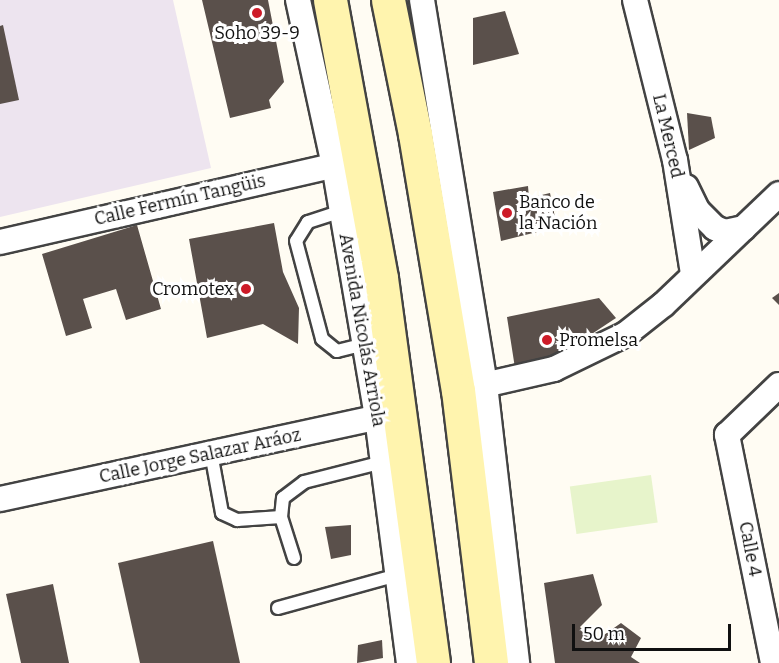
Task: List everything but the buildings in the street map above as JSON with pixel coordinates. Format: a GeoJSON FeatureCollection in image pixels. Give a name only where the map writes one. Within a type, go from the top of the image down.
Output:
{"type":"FeatureCollection","features":[{"type":"Feature","properties":{"kind":"main road","name":"Avenida Nicolás Arriola"},"geometry":{"type":"LineString","coordinates":[[330,0],[347,162],[433,663]]}},
{"type":"Feature","properties":{"kind":"main road"},"geometry":{"type":"LineString","coordinates":[[388,0],[471,387],[497,663]]}},
{"type":"Feature","properties":{"kind":"street","name":"Avenida Nicolás Arriola"},"geometry":{"type":"LineString","coordinates":[[298,0],[347,162],[342,211],[365,344],[389,415],[383,462],[409,663]]}},
{"type":"Feature","properties":{"kind":"street"},"geometry":{"type":"LineString","coordinates":[[422,0],[471,387],[554,369],[605,346],[664,304],[779,194]]}},
{"type":"Feature","properties":{"kind":"street","name":"La Merced"},"geometry":{"type":"LineString","coordinates":[[635,0],[675,159],[693,274]]}},
{"type":"Feature","properties":{"kind":"street"},"geometry":{"type":"LineString","coordinates":[[675,159],[704,220],[725,232],[744,228]]}},
{"type":"Feature","properties":{"kind":"street","name":"Calle Fermín Tangüis"},"geometry":{"type":"LineString","coordinates":[[0,242],[347,162]]}},
{"type":"Feature","properties":{"kind":"street","name":"Calle 4"},"geometry":{"type":"LineString","coordinates":[[773,663],[727,435],[779,385]]}},
{"type":"Feature","properties":{"kind":"street","name":"Calle Jorge Salazar Aráoz"},"geometry":{"type":"LineString","coordinates":[[0,499],[389,415]]}},
{"type":"Feature","properties":{"kind":"lane"},"geometry":{"type":"LineString","coordinates":[[342,211],[309,222],[296,241],[322,339],[337,351],[365,344]]}},
{"type":"Feature","properties":{"kind":"lane"},"geometry":{"type":"LineString","coordinates":[[211,453],[222,513],[237,520],[281,517]]}},
{"type":"Feature","properties":{"kind":"lane"},"geometry":{"type":"LineString","coordinates":[[294,558],[281,517],[283,498],[304,482],[383,462]]}},
{"type":"Feature","properties":{"kind":"lane"},"geometry":{"type":"LineString","coordinates":[[278,608],[398,575]]}},
{"type":"Feature","properties":{"kind":"shaded area"},"geometry":{"type":"Polygon","coordinates":[[[0,0],[173,0],[211,168],[0,217],[0,0]]]}},
{"type":"Feature","properties":{"kind":"green space"},"geometry":{"type":"Polygon","coordinates":[[[651,475],[658,523],[576,534],[570,486],[651,475]]]}},
{"type":"Feature","properties":{"kind":"place","name":"Soho 39-9"},"geometry":{"type":"Point","coordinates":[257,13]}},
{"type":"Feature","properties":{"kind":"place","name":"Banco de la Nación"},"geometry":{"type":"Point","coordinates":[507,213]}},
{"type":"Feature","properties":{"kind":"place","name":"Cromotex"},"geometry":{"type":"Point","coordinates":[246,289]}},
{"type":"Feature","properties":{"kind":"place","name":"Promelsa"},"geometry":{"type":"Point","coordinates":[547,340]}}]}
